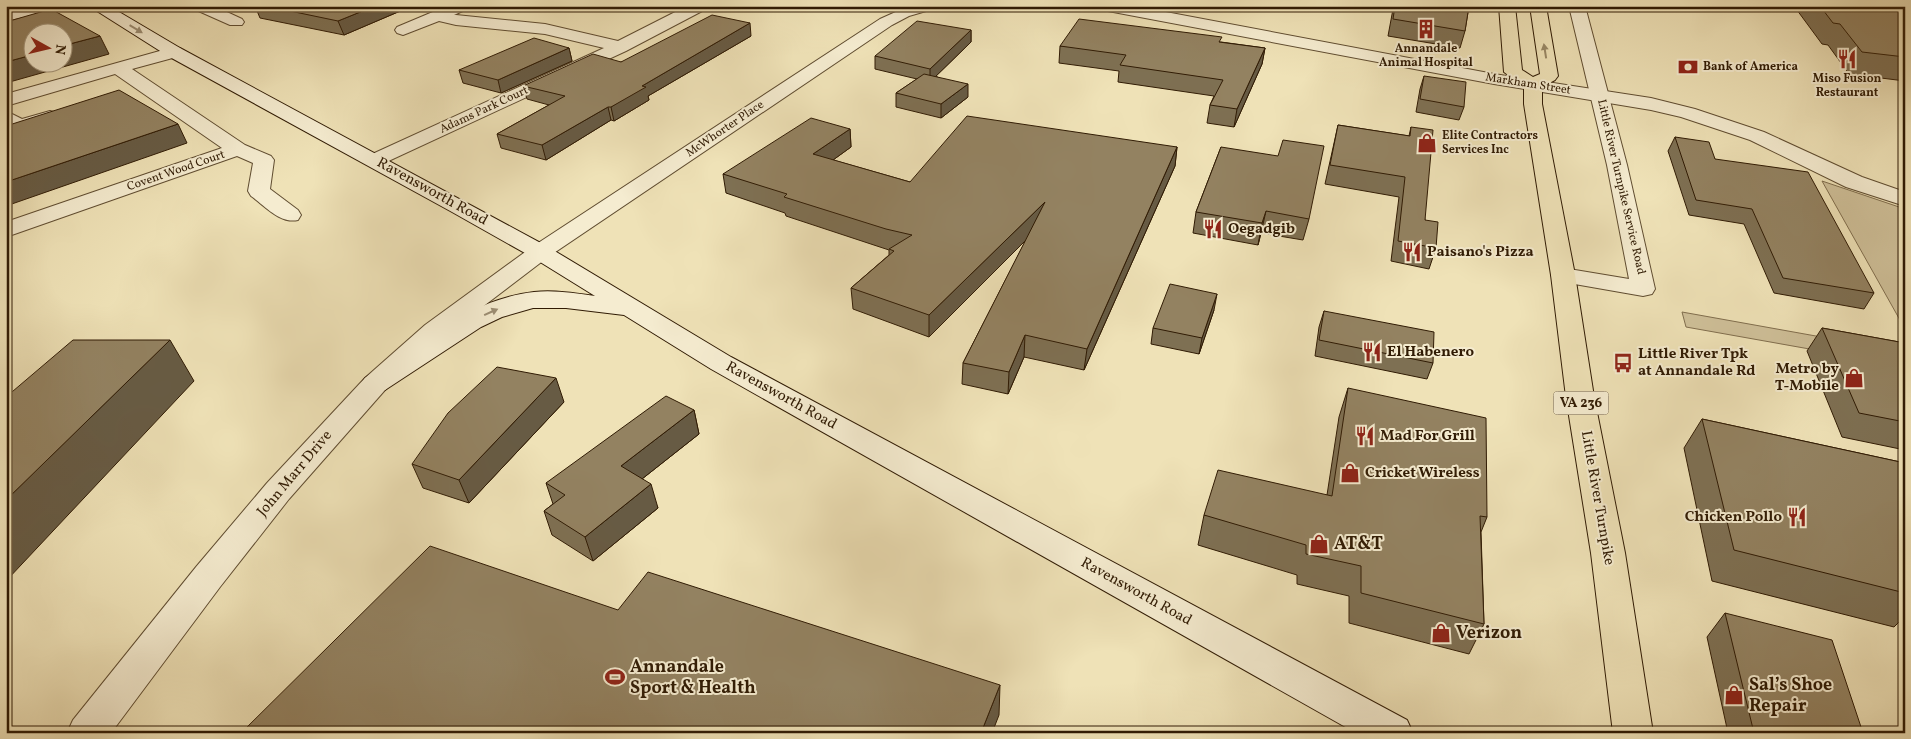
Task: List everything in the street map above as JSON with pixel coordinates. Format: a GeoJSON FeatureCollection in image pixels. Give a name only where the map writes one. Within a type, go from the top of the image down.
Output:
{"type":"FeatureCollection","features":[{"type":"Feature","properties":{"kind":"main road"},"geometry":{"type":"LineString","coordinates":[[1506,6],[1513,72],[1533,85],[1549,76],[1538,6]]}},
{"type":"Feature","properties":{"kind":"main road","name":"Little River Turnpike"},"geometry":{"type":"LineString","coordinates":[[1533,85],[1532,104],[1563,275],[1580,397],[1620,632],[1633,733]]}},
{"type":"Feature","properties":{"kind":"street"},"geometry":{"type":"LineString","coordinates":[[6,11],[23,6]]}},
{"type":"Feature","properties":{"kind":"street"},"geometry":{"type":"LineString","coordinates":[[6,16],[53,6]]}},
{"type":"Feature","properties":{"kind":"street","name":"Ravensworth Road"},"geometry":{"type":"LineString","coordinates":[[97,6],[180,46],[375,160],[540,252],[721,363],[1393,733]]}},
{"type":"Feature","properties":{"kind":"street"},"geometry":{"type":"LineString","coordinates":[[200,6],[236,22]]}},
{"type":"Feature","properties":{"kind":"street"},"geometry":{"type":"LineString","coordinates":[[403,30],[461,6]]}},
{"type":"Feature","properties":{"kind":"street","name":"Adams Park Court"},"geometry":{"type":"LineString","coordinates":[[375,160],[620,47],[700,6]]}},
{"type":"Feature","properties":{"kind":"street","name":"Markham Street"},"geometry":{"type":"LineString","coordinates":[[1108,6],[1533,85],[1651,104],[1725,124],[1765,140],[1854,182],[1905,199]]}},
{"type":"Feature","properties":{"kind":"street","name":"Little River Turnpike Service Road"},"geometry":{"type":"LineString","coordinates":[[1563,275],[1644,289],[1617,165],[1577,6]]}},
{"type":"Feature","properties":{"kind":"street","name":"McWhorter Place"},"geometry":{"type":"LineString","coordinates":[[540,252],[886,22],[920,8]]}},
{"type":"Feature","properties":{"kind":"street"},"geometry":{"type":"LineString","coordinates":[[438,16],[464,21],[545,29],[620,47]]}},
{"type":"Feature","properties":{"kind":"street"},"geometry":{"type":"LineString","coordinates":[[6,100],[118,68],[180,46]]}},
{"type":"Feature","properties":{"kind":"street","name":"Covent Wood Court"},"geometry":{"type":"LineString","coordinates":[[118,68],[138,90],[238,149]]}},
{"type":"Feature","properties":{"kind":"street"},"geometry":{"type":"LineString","coordinates":[[6,116],[19,126],[65,112]]}},
{"type":"Feature","properties":{"kind":"street"},"geometry":{"type":"LineString","coordinates":[[238,149],[264,160],[259,190],[290,215]]}},
{"type":"Feature","properties":{"kind":"street","name":"Covent Wood Court"},"geometry":{"type":"LineString","coordinates":[[6,230],[238,149]]}},
{"type":"Feature","properties":{"kind":"street","name":"John Marr Drive"},"geometry":{"type":"LineString","coordinates":[[87,733],[208,577],[278,492],[375,384],[434,331],[540,252]]}},
{"type":"Feature","properties":{"kind":"street"},"geometry":{"type":"LineString","coordinates":[[375,384],[473,320],[507,305],[531,300],[556,299],[636,311]]}},
{"type":"Feature","properties":{"kind":"shaded area"},"geometry":{"type":"Polygon","coordinates":[[[1822,181],[1905,209],[1905,329],[1822,181]]]}},
{"type":"Feature","properties":{"kind":"shaded area"},"geometry":{"type":"Polygon","coordinates":[[[1682,312],[1905,352],[1905,366],[1686,327],[1682,312]]]}},
{"type":"Feature","properties":{"kind":"building"},"geometry":{"type":"Polygon","coordinates":[[[266,6],[375,6],[338,21],[266,6]]]}},
{"type":"Feature","properties":{"kind":"building"},"geometry":{"type":"Polygon","coordinates":[[[1395,6],[1469,6],[1465,31],[1393,19],[1395,6]]]}},
{"type":"Feature","properties":{"kind":"building"},"geometry":{"type":"Polygon","coordinates":[[[1820,6],[1905,6],[1905,57],[1862,52],[1840,24],[1833,23],[1820,6]]]}},
{"type":"Feature","properties":{"kind":"building"},"geometry":{"type":"Polygon","coordinates":[[[51,9],[100,36],[72,43],[72,22],[22,22],[22,58],[6,62],[6,22],[51,9]]]}},
{"type":"Feature","properties":{"kind":"building"},"geometry":{"type":"Polygon","coordinates":[[[712,15],[750,23],[642,86],[646,87],[542,145],[497,134],[565,96],[523,86],[593,54],[621,62],[712,15]]]}},
{"type":"Feature","properties":{"kind":"building"},"geometry":{"type":"Polygon","coordinates":[[[1079,19],[1222,37],[1219,42],[1265,48],[1237,109],[1210,105],[1223,80],[1120,65],[1126,55],[1060,46],[1079,19]]]}},
{"type":"Feature","properties":{"kind":"building"},"geometry":{"type":"Polygon","coordinates":[[[917,21],[971,30],[930,69],[875,56],[917,21]]]}},
{"type":"Feature","properties":{"kind":"building"},"geometry":{"type":"Polygon","coordinates":[[[534,38],[569,48],[498,80],[459,70],[534,38]]]}},
{"type":"Feature","properties":{"kind":"building"},"geometry":{"type":"Polygon","coordinates":[[[924,74],[968,84],[941,104],[896,93],[924,74]]]}},
{"type":"Feature","properties":{"kind":"building"},"geometry":{"type":"Polygon","coordinates":[[[1424,76],[1466,82],[1464,107],[1420,99],[1424,76]]]}},
{"type":"Feature","properties":{"kind":"building"},"geometry":{"type":"Polygon","coordinates":[[[119,90],[178,124],[6,182],[6,126],[119,90]]]}},
{"type":"Feature","properties":{"kind":"building"},"geometry":{"type":"Polygon","coordinates":[[[967,116],[1177,147],[1087,349],[1025,335],[1009,372],[963,363],[1045,202],[929,315],[851,288],[894,251],[889,249],[912,235],[886,229],[784,197],[787,194],[723,174],[811,118],[850,129],[813,154],[910,182],[967,116]]]}},
{"type":"Feature","properties":{"kind":"building"},"geometry":{"type":"Polygon","coordinates":[[[1338,125],[1410,136],[1411,127],[1433,130],[1425,220],[1438,222],[1436,248],[1398,241],[1405,177],[1330,165],[1338,125]]]}},
{"type":"Feature","properties":{"kind":"building"},"geometry":{"type":"Polygon","coordinates":[[[1675,137],[1709,142],[1715,159],[1808,172],[1874,293],[1783,278],[1752,209],[1696,200],[1675,137]]]}},
{"type":"Feature","properties":{"kind":"building"},"geometry":{"type":"Polygon","coordinates":[[[1283,140],[1324,146],[1309,219],[1266,211],[1262,223],[1196,212],[1221,147],[1278,156],[1283,140]]]}},
{"type":"Feature","properties":{"kind":"building"},"geometry":{"type":"Polygon","coordinates":[[[1170,284],[1217,294],[1202,338],[1153,328],[1170,284]]]}},
{"type":"Feature","properties":{"kind":"building"},"geometry":{"type":"Polygon","coordinates":[[[1324,311],[1434,332],[1433,363],[1319,340],[1324,311]]]}},
{"type":"Feature","properties":{"kind":"building"},"geometry":{"type":"Polygon","coordinates":[[[1822,328],[1905,343],[1905,422],[1859,413],[1822,328]]]}},
{"type":"Feature","properties":{"kind":"building"},"geometry":{"type":"Polygon","coordinates":[[[73,340],[170,340],[6,500],[6,397],[73,340]]]}},
{"type":"Feature","properties":{"kind":"building"},"geometry":{"type":"Polygon","coordinates":[[[497,367],[556,378],[459,480],[412,464],[448,413],[497,367]]]}},
{"type":"Feature","properties":{"kind":"building"},"geometry":{"type":"Polygon","coordinates":[[[1348,388],[1486,418],[1487,517],[1480,516],[1484,624],[1361,593],[1361,566],[1306,554],[1306,545],[1204,515],[1218,470],[1332,496],[1348,388]]]}},
{"type":"Feature","properties":{"kind":"building"},"geometry":{"type":"Polygon","coordinates":[[[666,396],[694,410],[621,466],[651,484],[585,537],[544,511],[565,495],[546,483],[666,396]]]}},
{"type":"Feature","properties":{"kind":"building","name":"Chicken Pollo"},"geometry":{"type":"Polygon","coordinates":[[[1702,419],[1905,463],[1905,548],[1901,547],[1905,555],[1905,593],[1734,550],[1702,419]]]}},
{"type":"Feature","properties":{"kind":"building","name":"Annandale Sport & Health"},"geometry":{"type":"Polygon","coordinates":[[[430,546],[618,610],[648,572],[1000,685],[981,733],[241,733],[430,546]]]}},
{"type":"Feature","properties":{"kind":"building"},"geometry":{"type":"Polygon","coordinates":[[[1725,613],[1832,640],[1863,733],[1754,733],[1725,613]]]}},
{"type":"Feature","properties":{"kind":"place","name":"Annandale Animal Hospital"},"geometry":{"type":"Point","coordinates":[1426,29]}},
{"type":"Feature","properties":{"kind":"place","name":"Miso Fusion Restaurant"},"geometry":{"type":"Point","coordinates":[1847,59]}},
{"type":"Feature","properties":{"kind":"place","name":"Bank of America"},"geometry":{"type":"Point","coordinates":[1688,67]}},
{"type":"Feature","properties":{"kind":"place","name":"Elite Contractors Services Inc"},"geometry":{"type":"Point","coordinates":[1427,143]}},
{"type":"Feature","properties":{"kind":"place","name":"Oegadgib"},"geometry":{"type":"Point","coordinates":[1213,229]}},
{"type":"Feature","properties":{"kind":"place","name":"Paisano's Pizza"},"geometry":{"type":"Point","coordinates":[1412,252]}},
{"type":"Feature","properties":{"kind":"place","name":"El Habenero"},"geometry":{"type":"Point","coordinates":[1372,352]}},
{"type":"Feature","properties":{"kind":"place","name":"Little River Tpk at Annandale Rd"},"geometry":{"type":"Point","coordinates":[1623,363]}},
{"type":"Feature","properties":{"kind":"place","name":"Metro by T-Mobile"},"geometry":{"type":"Point","coordinates":[1854,378]}},
{"type":"Feature","properties":{"kind":"place","name":"Mad For Grill"},"geometry":{"type":"Point","coordinates":[1365,436]}},
{"type":"Feature","properties":{"kind":"place","name":"Cricket Wireless"},"geometry":{"type":"Point","coordinates":[1350,473]}},
{"type":"Feature","properties":{"kind":"place","name":"Chicken Pollo"},"geometry":{"type":"Point","coordinates":[1797,517]}},
{"type":"Feature","properties":{"kind":"place","name":"AT&T"},"geometry":{"type":"Point","coordinates":[1319,544]}},
{"type":"Feature","properties":{"kind":"place","name":"Verizon"},"geometry":{"type":"Point","coordinates":[1441,633]}},
{"type":"Feature","properties":{"kind":"place","name":"Annandale Sport & Health"},"geometry":{"type":"Point","coordinates":[615,677]}},
{"type":"Feature","properties":{"kind":"place","name":"Sal’s Shoe Repair"},"geometry":{"type":"Point","coordinates":[1734,695]}}]}
